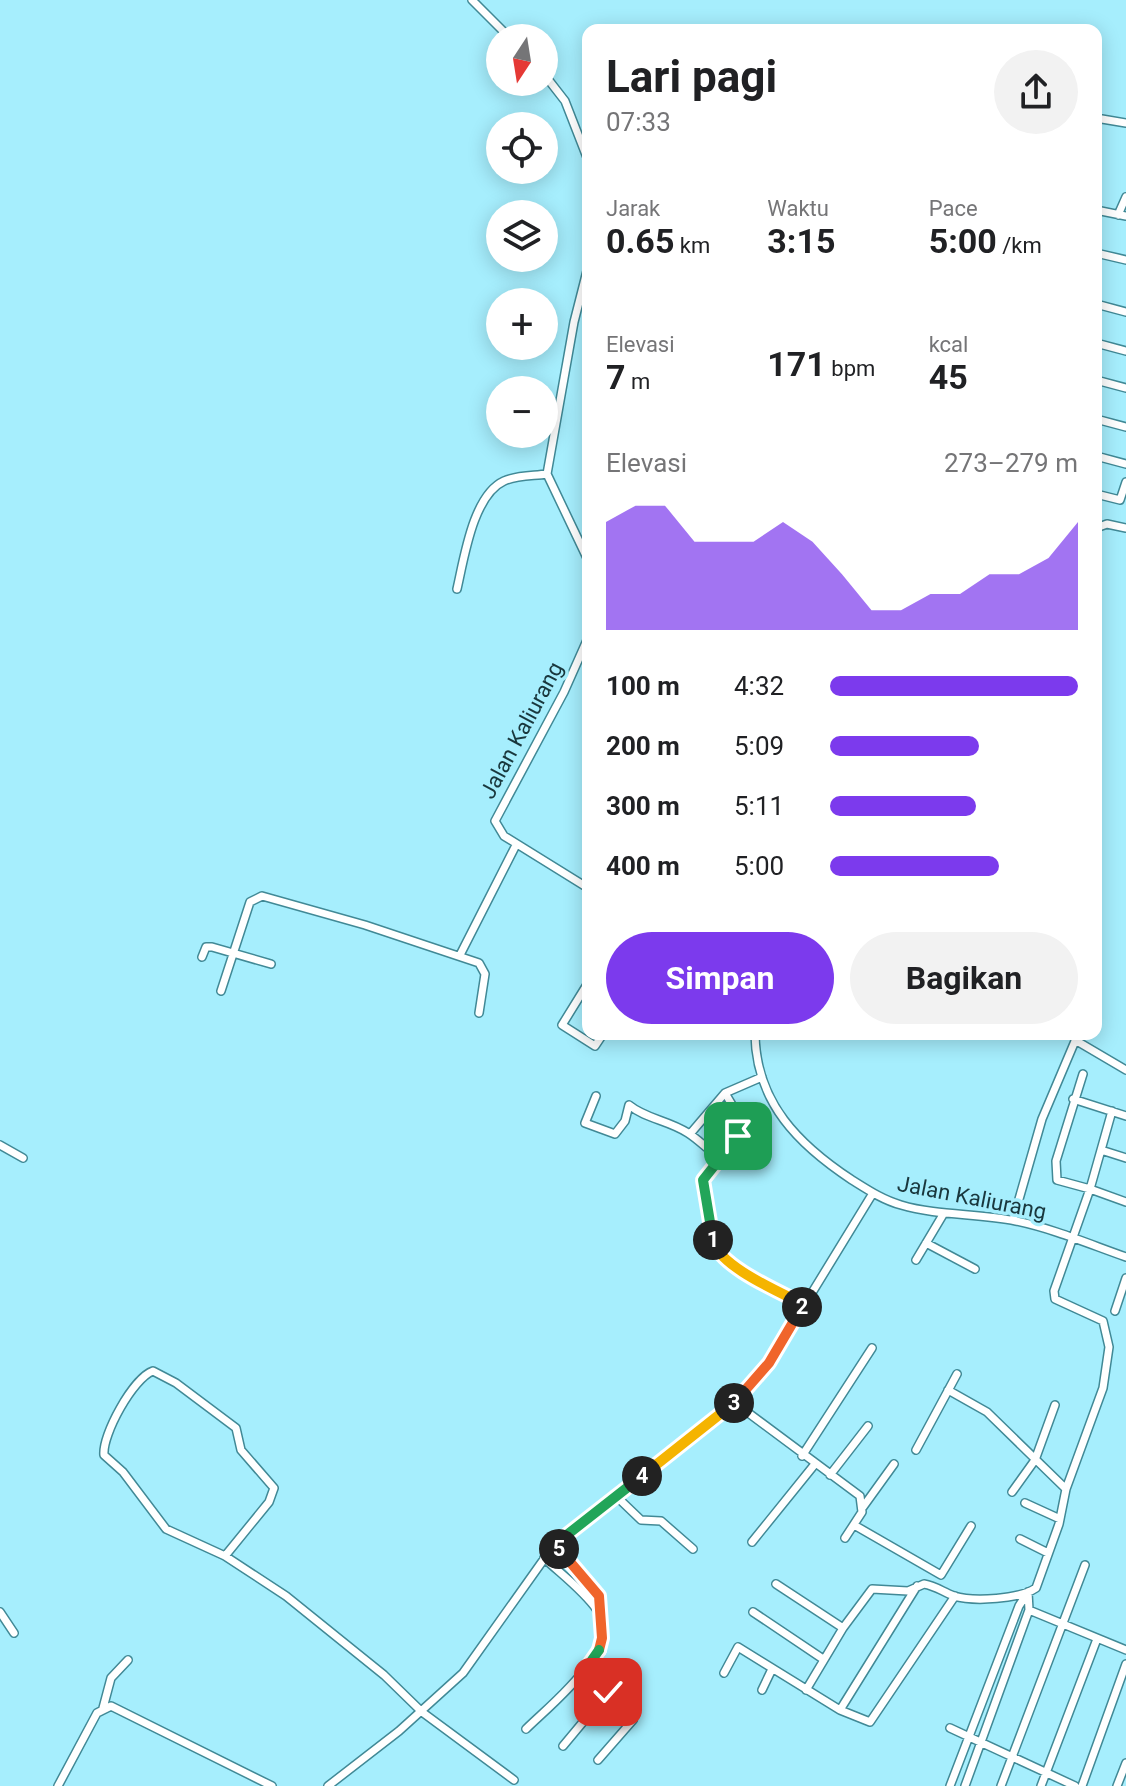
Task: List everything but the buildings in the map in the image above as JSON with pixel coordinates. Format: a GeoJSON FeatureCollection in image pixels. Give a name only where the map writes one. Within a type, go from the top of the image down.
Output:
{"type":"FeatureCollection","features":[{"type":"Feature","properties":{"kind":"street"},"geometry":{"type":"LineString","coordinates":[[472,0],[496,24]]}},
{"type":"Feature","properties":{"kind":"street"},"geometry":{"type":"LineString","coordinates":[[558,92],[565,101],[582,145]]}},
{"type":"Feature","properties":{"kind":"street"},"geometry":{"type":"LineString","coordinates":[[1102,119],[1126,123]]}},
{"type":"Feature","properties":{"kind":"street"},"geometry":{"type":"LineString","coordinates":[[1102,211],[1122,215],[1126,197]]}},
{"type":"Feature","properties":{"kind":"street"},"geometry":{"type":"LineString","coordinates":[[1102,254],[1126,260]]}},
{"type":"Feature","properties":{"kind":"street"},"geometry":{"type":"LineString","coordinates":[[582,291],[547,474],[582,547]]}},
{"type":"Feature","properties":{"kind":"street"},"geometry":{"type":"LineString","coordinates":[[1102,306],[1126,312]]}},
{"type":"Feature","properties":{"kind":"street"},"geometry":{"type":"LineString","coordinates":[[1102,345],[1126,351]]}},
{"type":"Feature","properties":{"kind":"street"},"geometry":{"type":"LineString","coordinates":[[1102,382],[1126,388]]}},
{"type":"Feature","properties":{"kind":"street"},"geometry":{"type":"LineString","coordinates":[[1102,421],[1126,427]]}},
{"type":"Feature","properties":{"kind":"street"},"geometry":{"type":"LineString","coordinates":[[1102,458],[1126,464]]}},
{"type":"Feature","properties":{"kind":"street"},"geometry":{"type":"LineString","coordinates":[[457,589],[472,528],[493,489],[507,479],[547,474]]}},
{"type":"Feature","properties":{"kind":"street"},"geometry":{"type":"LineString","coordinates":[[1102,496],[1119,500],[1126,482]]}},
{"type":"Feature","properties":{"kind":"street"},"geometry":{"type":"LineString","coordinates":[[1102,526],[1126,528]]}},
{"type":"Feature","properties":{"kind":"street","name":"Jalan Kaliurang"},"geometry":{"type":"LineString","coordinates":[[582,652],[564,692],[496,817],[498,830],[516,845],[582,884]]}},
{"type":"Feature","properties":{"kind":"street"},"geometry":{"type":"LineString","coordinates":[[460,955],[516,845]]}},
{"type":"Feature","properties":{"kind":"street"},"geometry":{"type":"LineString","coordinates":[[221,991],[250,902],[259,896],[460,955],[484,969],[479,1013]]}},
{"type":"Feature","properties":{"kind":"street"},"geometry":{"type":"LineString","coordinates":[[202,957],[208,947],[271,964]]}},
{"type":"Feature","properties":{"kind":"street"},"geometry":{"type":"LineString","coordinates":[[582,993],[562,1025],[582,1038]]}},
{"type":"Feature","properties":{"kind":"street","name":"Jalan Kaliurang"},"geometry":{"type":"LineString","coordinates":[[756,1040],[762,1077],[781,1116],[806,1148],[873,1193],[900,1205],[1013,1220],[1126,1257]]}},
{"type":"Feature","properties":{"kind":"street"},"geometry":{"type":"LineString","coordinates":[[1013,1220],[1042,1119],[1075,1040]]}},
{"type":"Feature","properties":{"kind":"street"},"geometry":{"type":"LineString","coordinates":[[1081,1040],[1126,1070]]}},
{"type":"Feature","properties":{"kind":"street"},"geometry":{"type":"LineString","coordinates":[[1083,1074],[1073,1099],[1054,1177],[1126,1202]]}},
{"type":"Feature","properties":{"kind":"street"},"geometry":{"type":"LineString","coordinates":[[690,1134],[725,1093],[762,1077]]}},
{"type":"Feature","properties":{"kind":"street"},"geometry":{"type":"LineString","coordinates":[[725,1093],[741,1120],[748,1122],[719,1157],[703,1186],[715,1249],[745,1272],[803,1304]]}},
{"type":"Feature","properties":{"kind":"street"},"geometry":{"type":"LineString","coordinates":[[596,1096],[585,1123],[596,1129],[615,1134],[625,1121],[629,1105],[642,1115],[690,1134],[719,1157]]}},
{"type":"Feature","properties":{"kind":"street"},"geometry":{"type":"LineString","coordinates":[[1073,1099],[1126,1116]]}},
{"type":"Feature","properties":{"kind":"street"},"geometry":{"type":"LineString","coordinates":[[806,1690],[843,1628],[872,1589],[897,1592],[917,1586],[934,1586],[955,1596],[1003,1599],[1036,1588],[1060,1519],[1066,1489],[1103,1388],[1109,1347],[1103,1321],[1054,1297],[1075,1238],[1112,1111]]}},
{"type":"Feature","properties":{"kind":"street"},"geometry":{"type":"LineString","coordinates":[[0,1145],[23,1158]]}},
{"type":"Feature","properties":{"kind":"street"},"geometry":{"type":"LineString","coordinates":[[1101,1150],[1126,1158]]}},
{"type":"Feature","properties":{"kind":"street"},"geometry":{"type":"LineString","coordinates":[[328,1786],[422,1712],[478,1655],[554,1545],[735,1403],[769,1363],[873,1193]]}},
{"type":"Feature","properties":{"kind":"street"},"geometry":{"type":"LineString","coordinates":[[916,1260],[944,1213]]}},
{"type":"Feature","properties":{"kind":"street"},"geometry":{"type":"LineString","coordinates":[[926,1243],[975,1269]]}},
{"type":"Feature","properties":{"kind":"street"},"geometry":{"type":"LineString","coordinates":[[1115,1311],[1126,1278]]}},
{"type":"Feature","properties":{"kind":"street"},"geometry":{"type":"LineString","coordinates":[[802,1456],[872,1348]]}},
{"type":"Feature","properties":{"kind":"street"},"geometry":{"type":"LineString","coordinates":[[225,1556],[269,1502],[274,1488],[241,1450],[236,1428],[176,1383],[153,1371],[143,1374],[126,1394],[108,1434],[104,1455],[123,1472],[166,1529],[225,1556],[326,1627],[422,1712],[514,1780]]}},
{"type":"Feature","properties":{"kind":"street"},"geometry":{"type":"LineString","coordinates":[[916,1450],[957,1374]]}},
{"type":"Feature","properties":{"kind":"street"},"geometry":{"type":"LineString","coordinates":[[948,1390],[987,1412],[1066,1489]]}},
{"type":"Feature","properties":{"kind":"street"},"geometry":{"type":"LineString","coordinates":[[735,1403],[802,1456],[856,1492],[863,1507]]}},
{"type":"Feature","properties":{"kind":"street"},"geometry":{"type":"LineString","coordinates":[[1012,1492],[1035,1460],[1055,1405]]}},
{"type":"Feature","properties":{"kind":"street"},"geometry":{"type":"LineString","coordinates":[[830,1475],[868,1426]]}},
{"type":"Feature","properties":{"kind":"street"},"geometry":{"type":"LineString","coordinates":[[752,1542],[815,1464]]}},
{"type":"Feature","properties":{"kind":"street"},"geometry":{"type":"LineString","coordinates":[[845,1538],[894,1464]]}},
{"type":"Feature","properties":{"kind":"street"},"geometry":{"type":"LineString","coordinates":[[616,1496],[641,1520],[661,1521],[693,1549]]}},
{"type":"Feature","properties":{"kind":"street"},"geometry":{"type":"LineString","coordinates":[[1025,1503],[1060,1519]]}},
{"type":"Feature","properties":{"kind":"street"},"geometry":{"type":"LineString","coordinates":[[854,1525],[941,1575],[971,1526]]}},
{"type":"Feature","properties":{"kind":"street"},"geometry":{"type":"LineString","coordinates":[[1020,1539],[1048,1553]]}},
{"type":"Feature","properties":{"kind":"street"},"geometry":{"type":"LineString","coordinates":[[526,1729],[585,1670],[598,1653],[602,1638],[599,1596],[554,1545]]}},
{"type":"Feature","properties":{"kind":"street"},"geometry":{"type":"LineString","coordinates":[[544,1558],[598,1611]]}},
{"type":"Feature","properties":{"kind":"street"},"geometry":{"type":"LineString","coordinates":[[1001,1786],[1085,1565]]}},
{"type":"Feature","properties":{"kind":"street"},"geometry":{"type":"LineString","coordinates":[[776,1584],[843,1628]]}},
{"type":"Feature","properties":{"kind":"street"},"geometry":{"type":"LineString","coordinates":[[840,1710],[917,1586]]}},
{"type":"Feature","properties":{"kind":"street"},"geometry":{"type":"LineString","coordinates":[[965,1786],[1029,1610],[1028,1592]]}},
{"type":"Feature","properties":{"kind":"street"},"geometry":{"type":"LineString","coordinates":[[950,1786],[1019,1606],[1028,1592]]}},
{"type":"Feature","properties":{"kind":"street"},"geometry":{"type":"LineString","coordinates":[[724,1673],[738,1647],[840,1710],[865,1721],[873,1720],[955,1596]]}},
{"type":"Feature","properties":{"kind":"street"},"geometry":{"type":"LineString","coordinates":[[1029,1610],[1126,1650]]}},
{"type":"Feature","properties":{"kind":"street"},"geometry":{"type":"LineString","coordinates":[[0,1612],[14,1633]]}},
{"type":"Feature","properties":{"kind":"street"},"geometry":{"type":"LineString","coordinates":[[753,1612],[823,1659]]}},
{"type":"Feature","properties":{"kind":"street"},"geometry":{"type":"LineString","coordinates":[[1041,1786],[1097,1639]]}},
{"type":"Feature","properties":{"kind":"street"},"geometry":{"type":"LineString","coordinates":[[58,1786],[97,1713],[103,1708],[107,1687],[128,1660]]}},
{"type":"Feature","properties":{"kind":"street"},"geometry":{"type":"LineString","coordinates":[[1082,1786],[1126,1664]]}},
{"type":"Feature","properties":{"kind":"street"},"geometry":{"type":"LineString","coordinates":[[762,1690],[772,1669]]}},
{"type":"Feature","properties":{"kind":"street"},"geometry":{"type":"LineString","coordinates":[[585,1670],[630,1715],[633,1723],[598,1760]]}},
{"type":"Feature","properties":{"kind":"street"},"geometry":{"type":"LineString","coordinates":[[563,1746],[608,1692]]}},
{"type":"Feature","properties":{"kind":"street"},"geometry":{"type":"LineString","coordinates":[[103,1708],[119,1708],[185,1745],[272,1786]]}},
{"type":"Feature","properties":{"kind":"street"},"geometry":{"type":"LineString","coordinates":[[950,1728],[1075,1786]]}},
{"type":"Feature","properties":{"kind":"street"},"geometry":{"type":"LineString","coordinates":[[1117,1786],[1126,1763]]}},
{"type":"Feature","properties":{"kind":"route"},"geometry":{"type":"LineString","coordinates":[[608,1692],[585,1670],[598,1653],[602,1638],[599,1596],[554,1545],[735,1403],[769,1363],[803,1304],[745,1272],[715,1249],[703,1180],[738,1136]]}}]}
